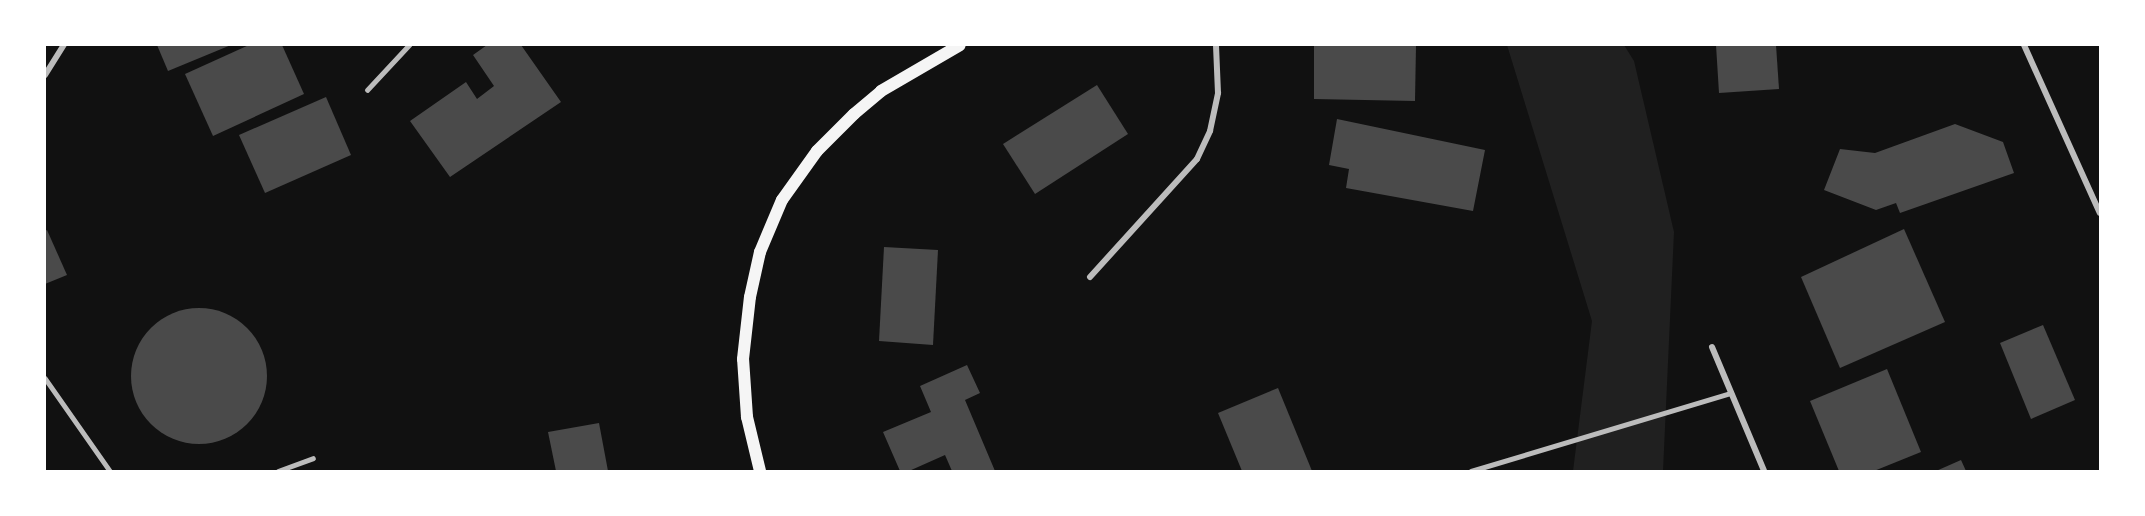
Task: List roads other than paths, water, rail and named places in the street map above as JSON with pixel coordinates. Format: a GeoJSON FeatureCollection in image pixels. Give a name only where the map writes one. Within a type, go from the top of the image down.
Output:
{"type":"FeatureCollection","features":[{"type":"Feature","properties":{"kind":"main road"},"geometry":{"type":"LineString","coordinates":[[760,471],[747,417],[743,359],[750,297],[760,252],[782,200],[816,151],[854,114],[881,91],[960,45]]}},
{"type":"Feature","properties":{"kind":"street"},"geometry":{"type":"LineString","coordinates":[[45,75],[64,45]]}},
{"type":"Feature","properties":{"kind":"street"},"geometry":{"type":"LineString","coordinates":[[1090,277],[1197,159],[1210,131],[1218,93],[1216,45]]}},
{"type":"Feature","properties":{"kind":"street"},"geometry":{"type":"LineString","coordinates":[[2024,45],[2100,213]]}},
{"type":"Feature","properties":{"kind":"street"},"geometry":{"type":"LineString","coordinates":[[1712,347],[1764,471]]}},
{"type":"Feature","properties":{"kind":"lane"},"geometry":{"type":"LineString","coordinates":[[367,90],[409,45]]}},
{"type":"Feature","properties":{"kind":"lane"},"geometry":{"type":"LineString","coordinates":[[45,378],[110,471]]}},
{"type":"Feature","properties":{"kind":"lane"},"geometry":{"type":"LineString","coordinates":[[1472,471],[1731,393]]}},
{"type":"Feature","properties":{"kind":"lane"},"geometry":{"type":"LineString","coordinates":[[278,471],[313,458]]}}]}
